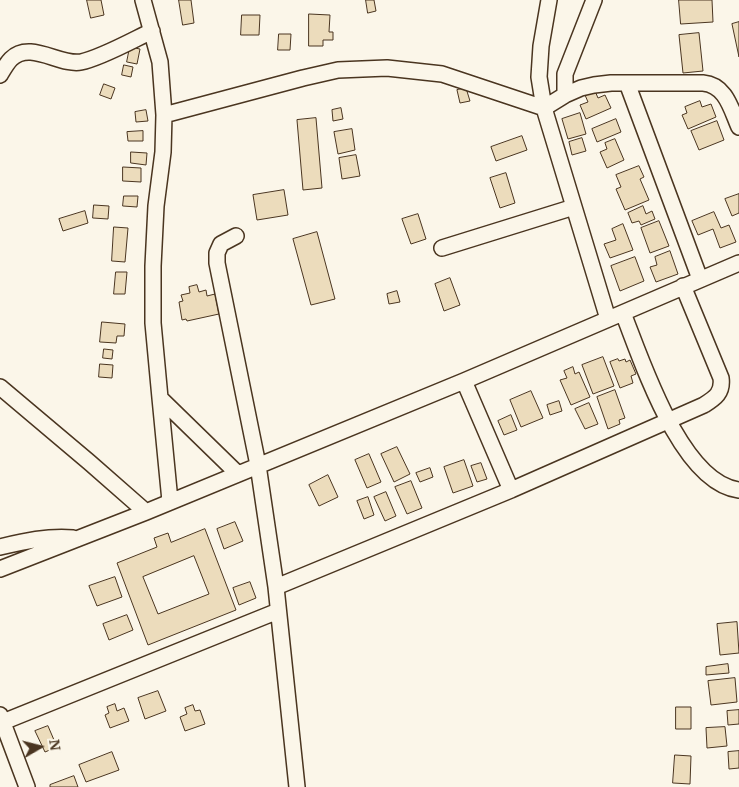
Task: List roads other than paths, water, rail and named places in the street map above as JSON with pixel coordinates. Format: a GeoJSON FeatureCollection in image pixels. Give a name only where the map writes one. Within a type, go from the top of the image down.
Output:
{"type":"FeatureCollection","features":[{"type":"Feature","properties":{"kind":"street"},"geometry":{"type":"LineString","coordinates":[[143,0],[160,62],[164,115],[163,152],[156,206],[153,324],[170,501]]}},
{"type":"Feature","properties":{"kind":"street"},"geometry":{"type":"LineString","coordinates":[[549,0],[540,46],[539,77],[544,108],[608,319]]}},
{"type":"Feature","properties":{"kind":"street"},"geometry":{"type":"LineString","coordinates":[[566,95],[565,74],[594,0]]}},
{"type":"Feature","properties":{"kind":"street"},"geometry":{"type":"LineString","coordinates":[[0,75],[12,58],[18,55],[36,53],[61,60],[81,62],[94,58],[152,31]]}},
{"type":"Feature","properties":{"kind":"street"},"geometry":{"type":"LineString","coordinates":[[164,115],[338,70],[387,68],[442,74],[544,108],[581,88],[594,85],[711,83],[722,92],[739,127]]}},
{"type":"Feature","properties":{"kind":"street"},"geometry":{"type":"LineString","coordinates":[[627,83],[700,279]]}},
{"type":"Feature","properties":{"kind":"street"},"geometry":{"type":"LineString","coordinates":[[442,248],[574,207]]}},
{"type":"Feature","properties":{"kind":"street"},"geometry":{"type":"LineString","coordinates":[[236,236],[221,244],[217,253],[217,263],[258,465],[276,587],[297,787]]}},
{"type":"Feature","properties":{"kind":"street"},"geometry":{"type":"LineString","coordinates":[[0,569],[146,512],[464,381],[739,263]]}},
{"type":"Feature","properties":{"kind":"street"},"geometry":{"type":"LineString","coordinates":[[276,587],[511,490],[704,405],[715,398],[721,388],[720,378],[683,286]]}},
{"type":"Feature","properties":{"kind":"street"},"geometry":{"type":"LineString","coordinates":[[623,314],[668,421],[685,448],[707,474],[723,486],[739,490]]}},
{"type":"Feature","properties":{"kind":"street"},"geometry":{"type":"LineString","coordinates":[[464,381],[511,490]]}},
{"type":"Feature","properties":{"kind":"street"},"geometry":{"type":"LineString","coordinates":[[0,388],[146,512]]}},
{"type":"Feature","properties":{"kind":"street"},"geometry":{"type":"LineString","coordinates":[[160,398],[238,474]]}},
{"type":"Feature","properties":{"kind":"street"},"geometry":{"type":"LineString","coordinates":[[0,547],[34,538],[55,536],[76,539]]}},
{"type":"Feature","properties":{"kind":"street"},"geometry":{"type":"LineString","coordinates":[[27,787],[1,719],[278,611]]}}]}
